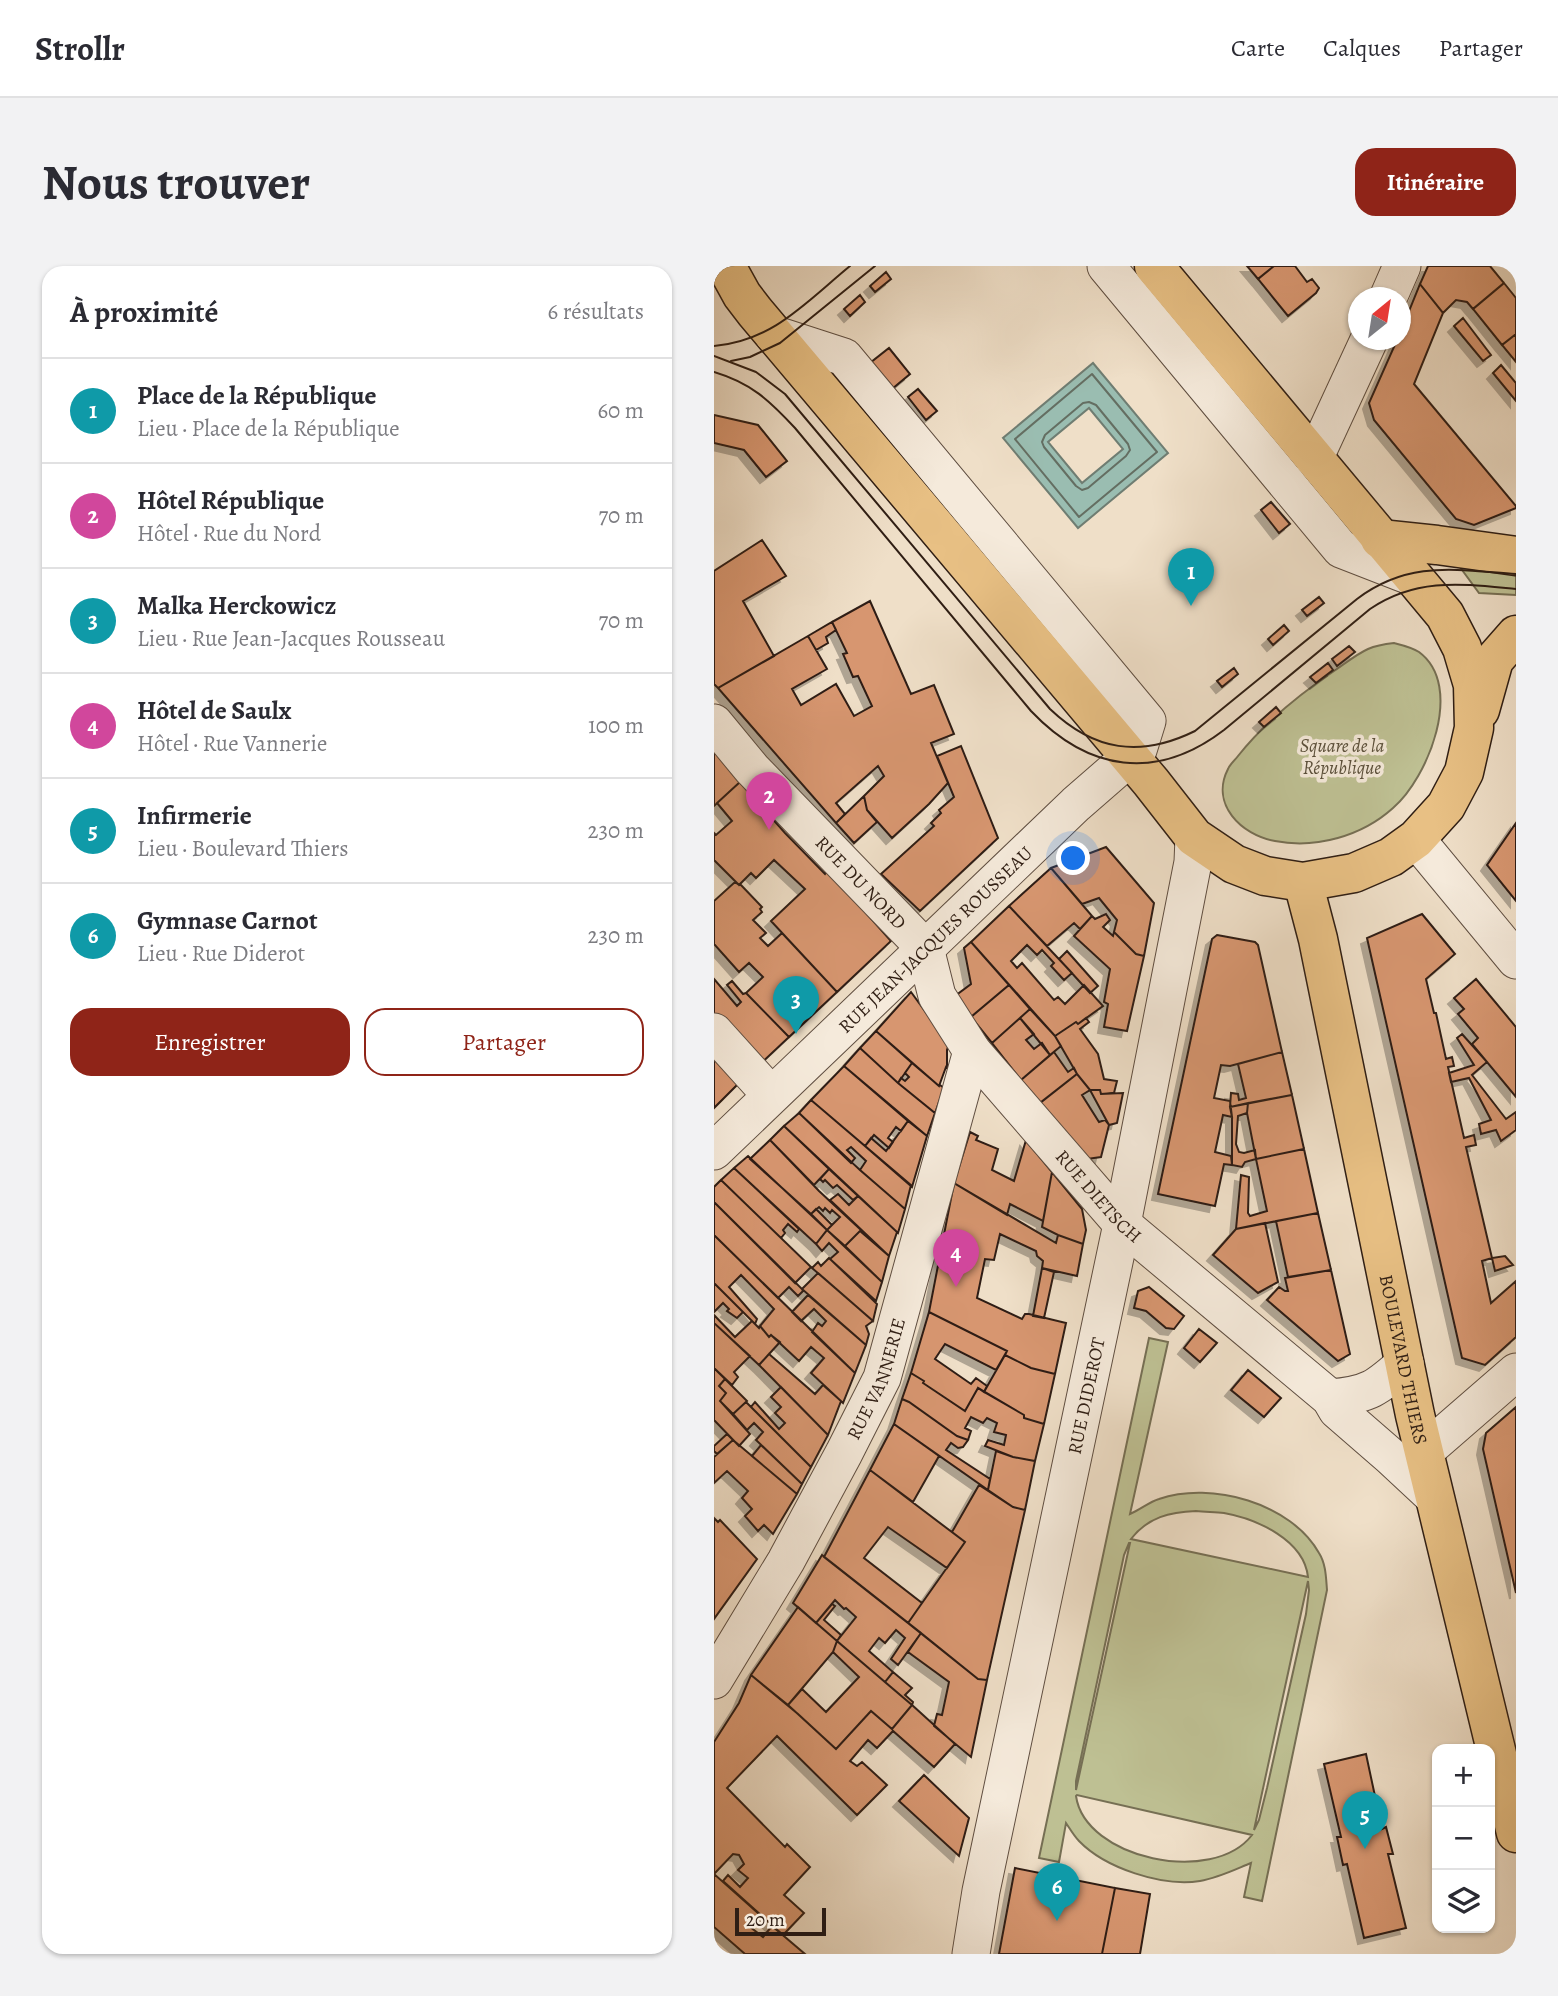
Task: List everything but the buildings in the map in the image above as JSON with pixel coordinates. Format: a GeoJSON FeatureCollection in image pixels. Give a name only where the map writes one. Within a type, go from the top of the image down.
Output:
{"type":"FeatureCollection","features":[{"type":"Feature","properties":{"kind":"main road"},"geometry":{"type":"LineString","coordinates":[[1154,266],[1206,358],[1314,458],[1445,615],[1462,648],[1473,685],[1474,728]]}},
{"type":"Feature","properties":{"kind":"main road"},"geometry":{"type":"LineString","coordinates":[[727,282],[1151,782],[1194,837],[1234,864],[1265,876],[1303,883],[1354,873],[1391,857],[1416,839],[1446,806],[1464,772],[1494,660],[1516,635]]}},
{"type":"Feature","properties":{"kind":"main road"},"geometry":{"type":"LineString","coordinates":[[1380,539],[1516,556]]}},
{"type":"Feature","properties":{"kind":"main road","name":"BOULEVARD THIERS"},"geometry":{"type":"LineString","coordinates":[[1303,883],[1318,939],[1434,1496],[1516,1833]]}},
{"type":"Feature","properties":{"kind":"street"},"geometry":{"type":"LineString","coordinates":[[1106,266],[1206,358],[1341,549],[1413,577]]}},
{"type":"Feature","properties":{"kind":"street"},"geometry":{"type":"LineString","coordinates":[[1393,287],[1402,266]]}},
{"type":"Feature","properties":{"kind":"street"},"geometry":{"type":"LineString","coordinates":[[773,334],[844,357],[1147,721],[1139,747],[1129,758]]}},
{"type":"Feature","properties":{"kind":"street"},"geometry":{"type":"LineString","coordinates":[[1314,458],[1364,350]]}},
{"type":"Feature","properties":{"kind":"street"},"geometry":{"type":"LineString","coordinates":[[967,565],[997,540]]}},
{"type":"Feature","properties":{"kind":"street","name":"RUE DU NORD"},"geometry":{"type":"LineString","coordinates":[[714,723],[752,769],[925,948]]}},
{"type":"Feature","properties":{"kind":"street","name":"RUE JEAN-JACQUES ROUSSEAU"},"geometry":{"type":"LineString","coordinates":[[714,1150],[1085,796],[1129,758]]}},
{"type":"Feature","properties":{"kind":"street","name":"RUE DIDEROT"},"geometry":{"type":"LineString","coordinates":[[971,1954],[981,1891],[1122,1224],[1193,862],[1194,837]]}},
{"type":"Feature","properties":{"kind":"street"},"geometry":{"type":"LineString","coordinates":[[1416,839],[1516,960]]}},
{"type":"Feature","properties":{"kind":"street","name":"RUE DIETSCH"},"geometry":{"type":"LineString","coordinates":[[925,948],[937,996],[972,1051],[1122,1224],[1330,1398],[1337,1410],[1434,1496]]}},
{"type":"Feature","properties":{"kind":"street"},"geometry":{"type":"LineString","coordinates":[[714,1032],[771,1095]]}},
{"type":"Feature","properties":{"kind":"street","name":"RUE VANNERIE"},"geometry":{"type":"LineString","coordinates":[[714,1680],[786,1561],[882,1378],[972,1051]]}},
{"type":"Feature","properties":{"kind":"street"},"geometry":{"type":"LineString","coordinates":[[1330,1398],[1356,1396],[1377,1388],[1405,1363]]}},
{"type":"Feature","properties":{"kind":"street"},"geometry":{"type":"LineString","coordinates":[[1424,1451],[1516,1372]]}},
{"type":"Feature","properties":{"kind":"green space"},"geometry":{"type":"Polygon","coordinates":[[[1454,559],[1516,564],[1516,595],[1479,593],[1454,559]]]}},
{"type":"Feature","properties":{"kind":"green space","name":"Square de la République"},"geometry":{"type":"Polygon","coordinates":[[[1394,643],[1419,652],[1433,667],[1439,687],[1440,708],[1436,732],[1429,754],[1406,794],[1381,818],[1367,826],[1338,838],[1322,841],[1275,841],[1262,838],[1240,825],[1226,806],[1223,794],[1223,782],[1231,764],[1272,720],[1310,688],[1364,651],[1394,643]]]}},
{"type":"Feature","properties":{"kind":"green space"},"geometry":{"type":"Polygon","coordinates":[[[1149,1338],[1168,1342],[1130,1514],[1155,1500],[1180,1494],[1225,1495],[1248,1500],[1290,1521],[1319,1553],[1325,1571],[1327,1590],[1262,1901],[1244,1897],[1251,1863],[1200,1881],[1152,1878],[1119,1867],[1090,1851],[1066,1823],[1059,1862],[1039,1858],[1149,1338]],[[1186,1512],[1160,1517],[1145,1525],[1131,1539],[1308,1577],[1298,1552],[1277,1533],[1264,1526],[1224,1513],[1186,1512]],[[1130,1543],[1124,1555],[1076,1781],[1076,1790],[1130,1543]],[[1308,1581],[1254,1830],[1267,1788],[1306,1614],[1308,1581]],[[1077,1795],[1085,1818],[1102,1836],[1125,1849],[1153,1858],[1182,1862],[1209,1859],[1234,1851],[1252,1835],[1077,1795]]]}},
{"type":"Feature","properties":{"kind":"water"},"geometry":{"type":"Polygon","coordinates":[[[1093,363],[1168,453],[1078,528],[1003,438],[1093,363]],[[1089,408],[1048,442],[1082,483],[1123,449],[1089,408]]]}},
{"type":"Feature","properties":{"kind":"tram line"},"geometry":{"type":"LineString","coordinates":[[714,346],[735,343],[771,328],[788,318],[850,266]]}},
{"type":"Feature","properties":{"kind":"tram line"},"geometry":{"type":"LineString","coordinates":[[731,361],[750,357],[780,343],[875,266]]}},
{"type":"Feature","properties":{"kind":"tram line"},"geometry":{"type":"LineString","coordinates":[[714,356],[756,372],[785,394],[1050,709],[1083,734],[1101,742],[1118,746],[1155,745],[1195,731],[1357,599],[1395,578],[1433,570],[1516,574]]}},
{"type":"Feature","properties":{"kind":"tram line"},"geometry":{"type":"LineString","coordinates":[[714,372],[739,381],[777,409],[1031,711],[1076,747],[1099,757],[1148,763],[1199,747],[1224,730],[1370,609],[1405,592],[1441,585],[1516,589]]}},
{"type":"Feature","properties":{"kind":"place","name":"Place de la République"},"geometry":{"type":"Point","coordinates":[1191,606]}},
{"type":"Feature","properties":{"kind":"place","name":"Hôtel République"},"geometry":{"type":"Point","coordinates":[769,830]}},
{"type":"Feature","properties":{"kind":"place","name":"Malka Herckowicz"},"geometry":{"type":"Point","coordinates":[796,1034]}},
{"type":"Feature","properties":{"kind":"place","name":"Hôtel de Saulx"},"geometry":{"type":"Point","coordinates":[956,1287]}},
{"type":"Feature","properties":{"kind":"place","name":"Infirmerie"},"geometry":{"type":"Point","coordinates":[1365,1849]}},
{"type":"Feature","properties":{"kind":"place","name":"Gymnase Carnot"},"geometry":{"type":"Point","coordinates":[1057,1921]}}]}
